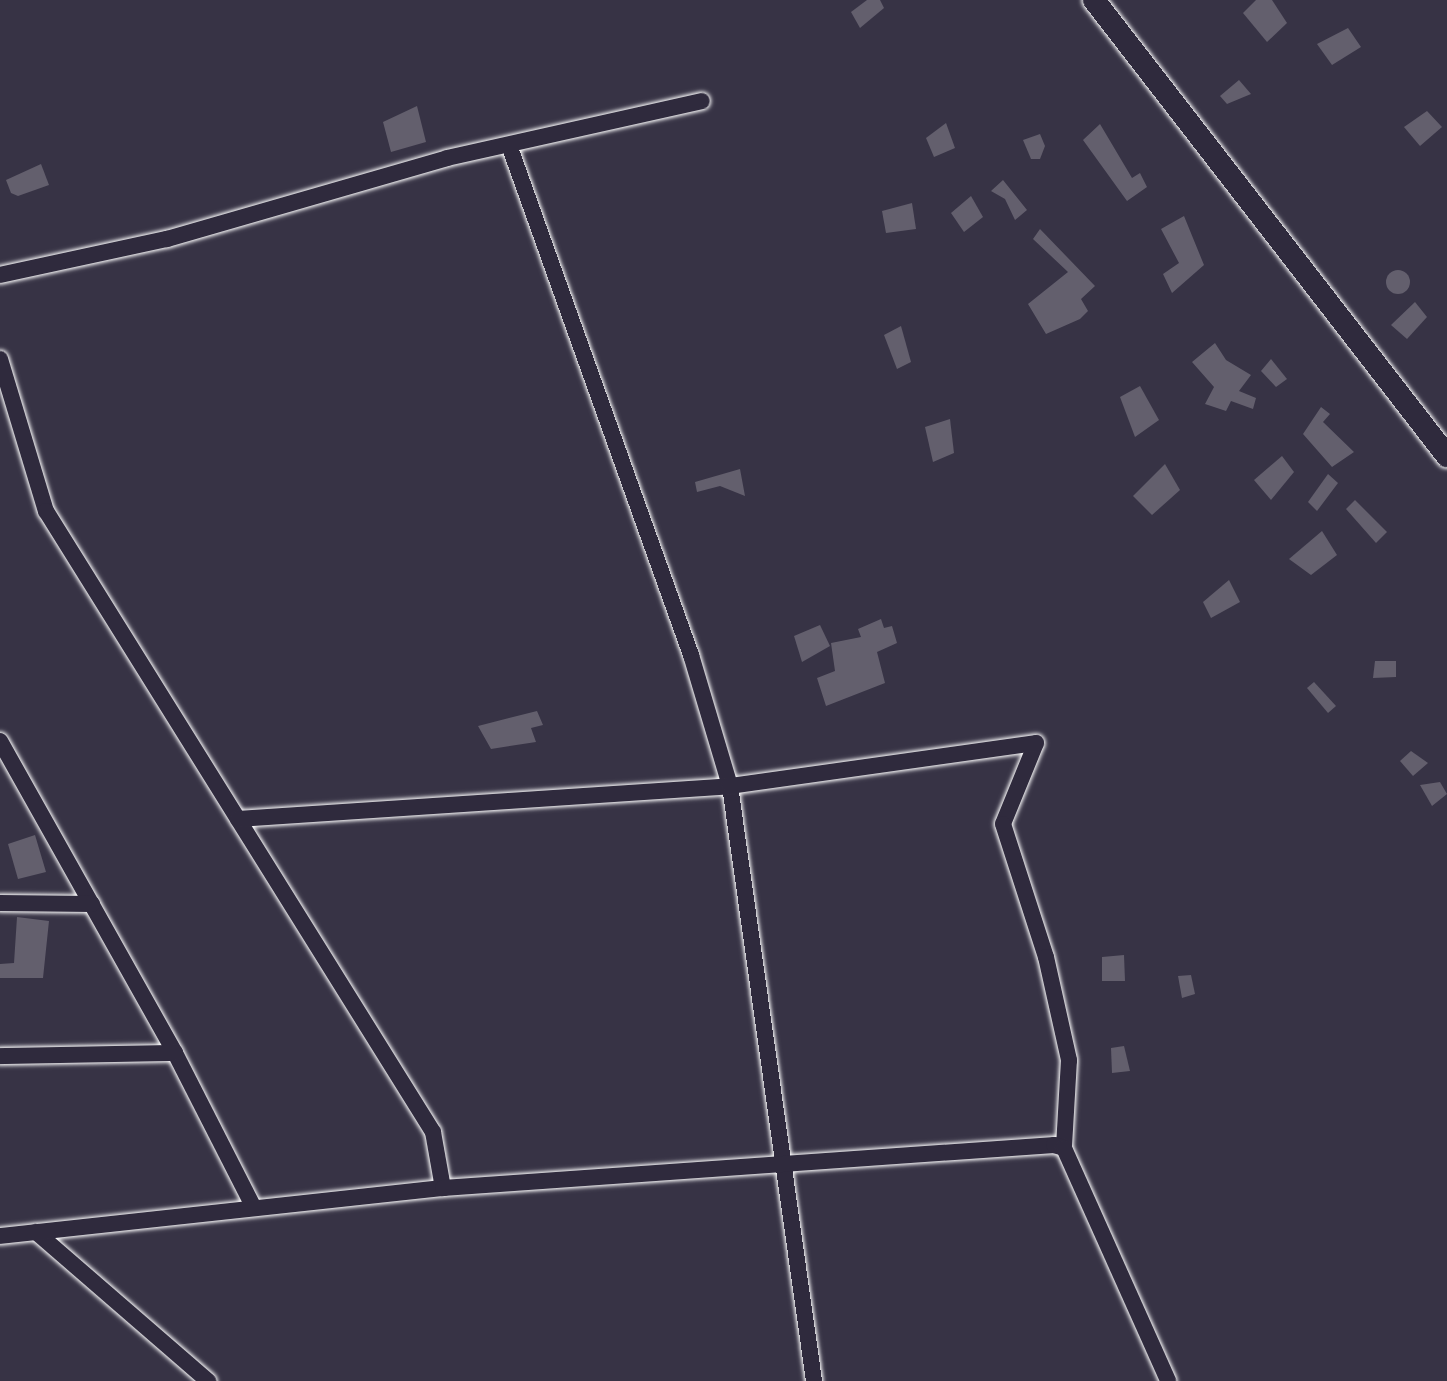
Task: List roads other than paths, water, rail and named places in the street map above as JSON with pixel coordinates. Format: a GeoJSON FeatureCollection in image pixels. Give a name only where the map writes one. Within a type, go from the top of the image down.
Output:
{"type":"FeatureCollection","features":[{"type":"Feature","properties":{"kind":"main road"},"geometry":{"type":"LineString","coordinates":[[1094,0],[1447,456]]}},
{"type":"Feature","properties":{"kind":"street"},"geometry":{"type":"LineString","coordinates":[[0,275],[167,239],[509,145],[702,101]]}},
{"type":"Feature","properties":{"kind":"street"},"geometry":{"type":"LineString","coordinates":[[509,145],[691,655],[730,786],[814,1381]]}},
{"type":"Feature","properties":{"kind":"street"},"geometry":{"type":"LineString","coordinates":[[0,359],[46,511],[433,1132],[443,1188]]}},
{"type":"Feature","properties":{"kind":"street"},"geometry":{"type":"LineString","coordinates":[[0,741],[175,1053],[252,1204]]}},
{"type":"Feature","properties":{"kind":"street"},"geometry":{"type":"LineString","coordinates":[[238,819],[730,786],[1036,743],[1003,824],[1046,957],[1069,1060],[1064,1148],[1168,1381]]}},
{"type":"Feature","properties":{"kind":"street"},"geometry":{"type":"LineString","coordinates":[[0,903],[92,904]]}},
{"type":"Feature","properties":{"kind":"street"},"geometry":{"type":"LineString","coordinates":[[0,1056],[175,1053]]}},
{"type":"Feature","properties":{"kind":"street"},"geometry":{"type":"LineString","coordinates":[[0,1236],[252,1204],[443,1188],[1002,1146],[1064,1148]]}},
{"type":"Feature","properties":{"kind":"street"},"geometry":{"type":"LineString","coordinates":[[36,1232],[208,1381]]}}]}
